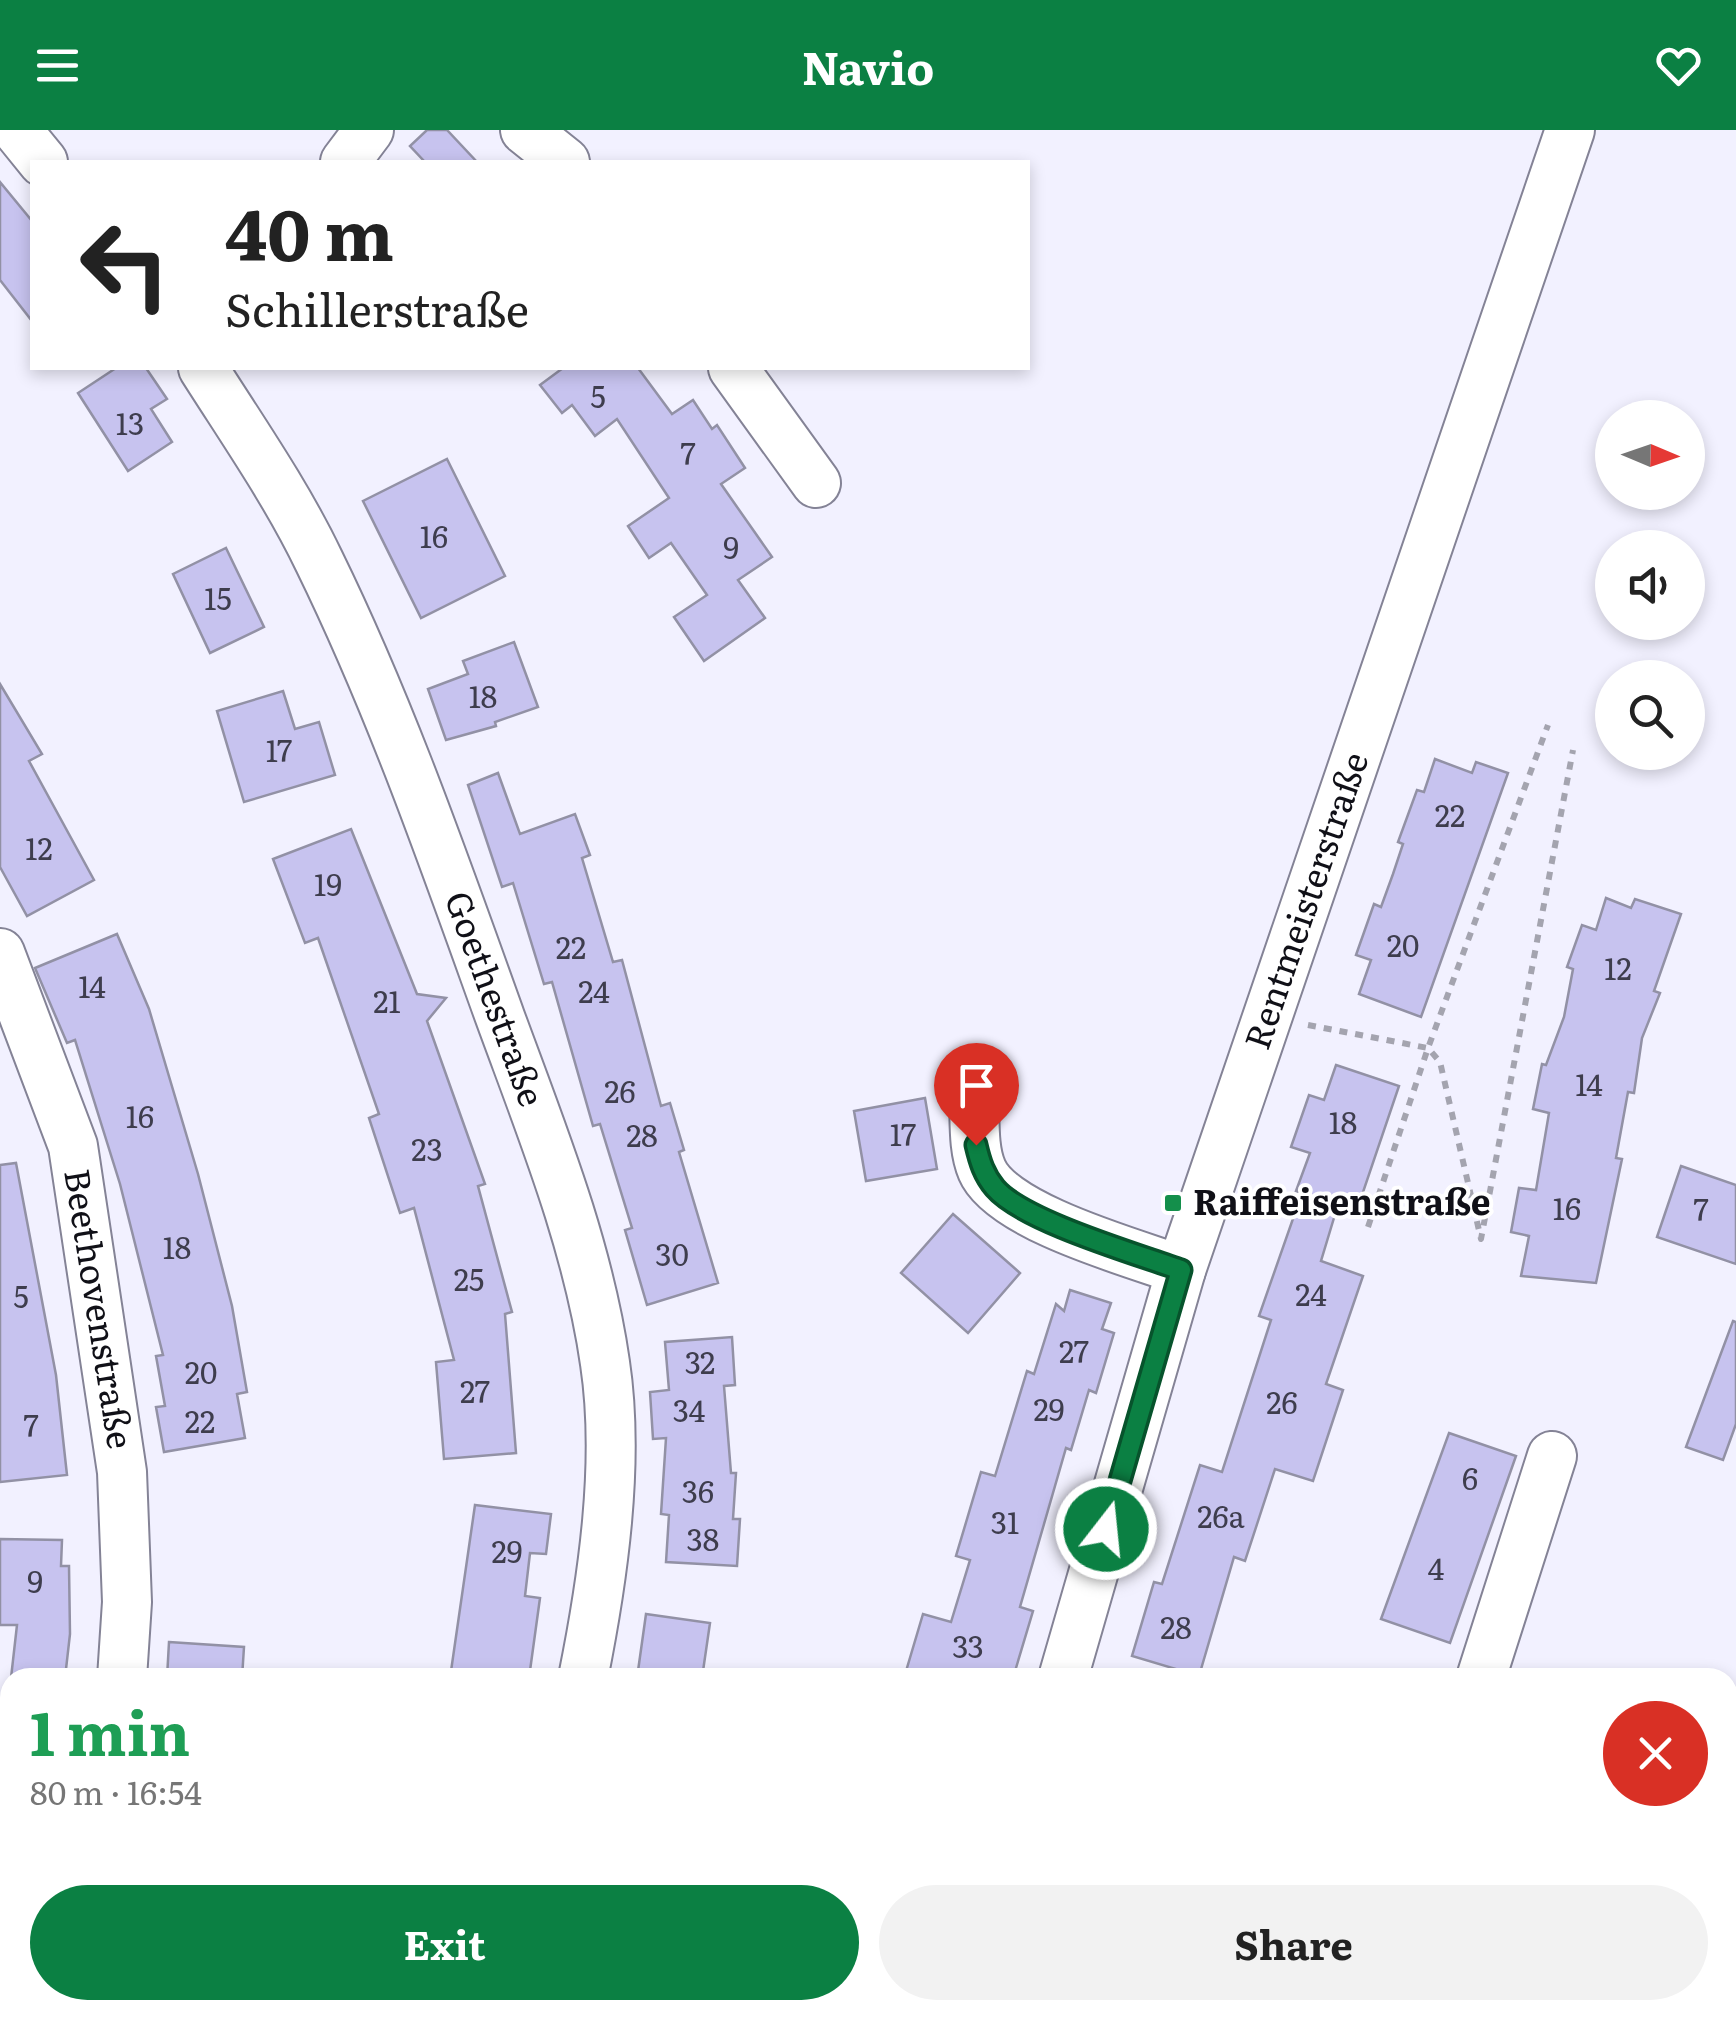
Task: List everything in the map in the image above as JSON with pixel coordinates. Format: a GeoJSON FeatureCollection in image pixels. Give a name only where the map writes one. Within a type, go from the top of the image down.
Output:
{"type":"FeatureCollection","features":[{"type":"Feature","properties":{"kind":"street"},"geometry":{"type":"LineString","coordinates":[[16,130],[41,160]]}},
{"type":"Feature","properties":{"kind":"street"},"geometry":{"type":"LineString","coordinates":[[346,160],[368,130]]}},
{"type":"Feature","properties":{"kind":"street"},"geometry":{"type":"LineString","coordinates":[[525,130],[562,160]]}},
{"type":"Feature","properties":{"kind":"street","name":"Rentmeisterstraße"},"geometry":{"type":"LineString","coordinates":[[1066,1668],[1181,1270],[1570,130]]}},
{"type":"Feature","properties":{"kind":"street","name":"Goethestraße"},"geometry":{"type":"LineString","coordinates":[[204,370],[319,560],[458,901],[562,1192],[588,1277],[606,1365],[612,1450],[585,1668]]}},
{"type":"Feature","properties":{"kind":"street"},"geometry":{"type":"LineString","coordinates":[[734,370],[816,483]]}},
{"type":"Feature","properties":{"kind":"street","name":"Beethovenstraße"},"geometry":{"type":"LineString","coordinates":[[0,953],[73,1146],[122,1472],[126,1602],[123,1668]]}},
{"type":"Feature","properties":{"kind":"street"},"geometry":{"type":"LineString","coordinates":[[974,1100],[982,1170],[998,1192],[1061,1228],[1181,1270]]}},
{"type":"Feature","properties":{"kind":"street"},"geometry":{"type":"LineString","coordinates":[[1484,1668],[1552,1456]]}},
{"type":"Feature","properties":{"kind":"path"},"geometry":{"type":"LineString","coordinates":[[1368,1228],[1428,1048],[1548,725]]}},
{"type":"Feature","properties":{"kind":"path"},"geometry":{"type":"LineString","coordinates":[[1268,1016],[1428,1048],[1440,1062],[1480,1239],[1573,750]]}},
{"type":"Feature","properties":{"kind":"building"},"geometry":{"type":"Polygon","coordinates":[[[427,130],[447,130],[475,160],[423,160],[410,146],[427,130]]]}},
{"type":"Feature","properties":{"kind":"building"},"geometry":{"type":"Polygon","coordinates":[[[0,182],[30,219],[30,318],[0,280],[0,182]]]}},
{"type":"Feature","properties":{"kind":"building"},"geometry":{"type":"Polygon","coordinates":[[[113,370],[147,370],[167,399],[151,409],[172,442],[128,471],[78,393],[113,370]]]}},
{"type":"Feature","properties":{"kind":"building"},"geometry":{"type":"Polygon","coordinates":[[[560,370],[639,370],[672,414],[693,400],[712,429],[717,425],[745,468],[721,484],[772,557],[738,580],[765,618],[704,661],[674,617],[707,595],[671,543],[649,558],[628,526],[669,498],[617,419],[595,436],[572,405],[562,413],[540,385],[560,370]]]}},
{"type":"Feature","properties":{"kind":"building"},"geometry":{"type":"Polygon","coordinates":[[[447,459],[505,576],[421,618],[363,501],[447,459]]]}},
{"type":"Feature","properties":{"kind":"building"},"geometry":{"type":"Polygon","coordinates":[[[226,548],[264,627],[210,653],[173,574],[226,548]]]}},
{"type":"Feature","properties":{"kind":"building"},"geometry":{"type":"Polygon","coordinates":[[[514,642],[538,707],[495,722],[496,726],[446,740],[428,689],[468,674],[463,661],[514,642]]]}},
{"type":"Feature","properties":{"kind":"building"},"geometry":{"type":"Polygon","coordinates":[[[0,684],[42,754],[29,761],[94,880],[27,916],[0,867],[0,684]]]}},
{"type":"Feature","properties":{"kind":"building"},"geometry":{"type":"Polygon","coordinates":[[[283,691],[295,729],[319,722],[335,775],[244,802],[217,711],[283,691]]]}},
{"type":"Feature","properties":{"kind":"building"},"geometry":{"type":"Polygon","coordinates":[[[1435,759],[1472,773],[1476,762],[1508,773],[1421,1017],[1359,994],[1371,960],[1356,955],[1374,904],[1381,907],[1403,844],[1398,842],[1417,790],[1424,792],[1435,759]]]}},
{"type":"Feature","properties":{"kind":"building"},"geometry":{"type":"Polygon","coordinates":[[[498,773],[520,834],[575,814],[590,855],[582,858],[613,962],[622,960],[661,1106],[670,1103],[684,1150],[679,1152],[718,1283],[647,1305],[625,1230],[632,1228],[600,1124],[593,1126],[552,982],[544,984],[513,883],[502,887],[468,785],[498,773]]]}},
{"type":"Feature","properties":{"kind":"building"},"geometry":{"type":"Polygon","coordinates":[[[351,829],[417,994],[446,998],[427,1021],[485,1184],[478,1186],[512,1312],[505,1314],[516,1453],[444,1459],[436,1362],[454,1360],[414,1208],[400,1213],[369,1118],[379,1114],[318,938],[305,943],[273,859],[351,829]]]}},
{"type":"Feature","properties":{"kind":"building"},"geometry":{"type":"Polygon","coordinates":[[[1606,898],[1631,908],[1635,899],[1681,914],[1654,991],[1660,993],[1642,1038],[1634,1093],[1628,1092],[1616,1158],[1622,1159],[1596,1283],[1521,1276],[1529,1236],[1511,1232],[1519,1188],[1536,1190],[1549,1113],[1533,1109],[1542,1064],[1546,1065],[1564,1017],[1573,969],[1567,967],[1582,925],[1596,930],[1606,898]]]}},
{"type":"Feature","properties":{"kind":"building"},"geometry":{"type":"Polygon","coordinates":[[[117,934],[149,1009],[198,1174],[232,1306],[247,1392],[237,1394],[245,1438],[164,1452],[156,1407],[165,1406],[156,1356],[163,1355],[120,1184],[75,1040],[67,1043],[35,968],[117,934]]]}},
{"type":"Feature","properties":{"kind":"building"},"geometry":{"type":"Polygon","coordinates":[[[1336,1065],[1399,1086],[1359,1204],[1340,1198],[1321,1261],[1363,1276],[1326,1384],[1343,1390],[1313,1481],[1275,1469],[1245,1561],[1234,1557],[1201,1668],[1172,1668],[1132,1656],[1154,1582],[1162,1584],[1200,1465],[1222,1472],[1271,1320],[1259,1316],[1302,1193],[1296,1191],[1310,1153],[1291,1147],[1309,1095],[1324,1100],[1336,1065]]]}},
{"type":"Feature","properties":{"kind":"building"},"geometry":{"type":"Polygon","coordinates":[[[925,1098],[937,1169],[866,1181],[854,1111],[925,1098]]]}},
{"type":"Feature","properties":{"kind":"building"},"geometry":{"type":"Polygon","coordinates":[[[16,1163],[56,1375],[67,1475],[0,1482],[0,1165],[16,1163]]]}},
{"type":"Feature","properties":{"kind":"building"},"geometry":{"type":"Polygon","coordinates":[[[1681,1166],[1736,1185],[1736,1264],[1657,1237],[1681,1166]]]}},
{"type":"Feature","properties":{"kind":"building"},"geometry":{"type":"Polygon","coordinates":[[[953,1214],[1020,1273],[968,1333],[901,1273],[953,1214]]]}},
{"type":"Feature","properties":{"kind":"building"},"geometry":{"type":"Polygon","coordinates":[[[1070,1290],[1111,1303],[1102,1329],[1114,1333],[1096,1393],[1089,1390],[1071,1450],[1066,1448],[1020,1607],[1033,1611],[1016,1668],[907,1668],[923,1614],[951,1622],[970,1560],[956,1556],[981,1472],[995,1476],[1027,1371],[1034,1374],[1056,1304],[1064,1311],[1070,1290]]]}},
{"type":"Feature","properties":{"kind":"building"},"geometry":{"type":"Polygon","coordinates":[[[1733,1321],[1736,1424],[1723,1460],[1686,1447],[1733,1321]]]}},
{"type":"Feature","properties":{"kind":"building"},"geometry":{"type":"Polygon","coordinates":[[[732,1337],[735,1385],[724,1386],[731,1473],[736,1473],[733,1519],[740,1519],[737,1566],[666,1562],[669,1515],[661,1514],[666,1438],[653,1439],[650,1392],[669,1390],[665,1342],[732,1337]]]}},
{"type":"Feature","properties":{"kind":"building"},"geometry":{"type":"Polygon","coordinates":[[[1449,1433],[1516,1456],[1450,1643],[1381,1619],[1449,1433]]]}},
{"type":"Feature","properties":{"kind":"building"},"geometry":{"type":"Polygon","coordinates":[[[475,1505],[551,1514],[546,1554],[530,1553],[525,1596],[540,1598],[530,1668],[451,1668],[475,1505]]]}},
{"type":"Feature","properties":{"kind":"building"},"geometry":{"type":"Polygon","coordinates":[[[0,1539],[62,1540],[61,1566],[69,1566],[66,1668],[12,1668],[17,1625],[0,1625],[0,1539]]]}},
{"type":"Feature","properties":{"kind":"building"},"geometry":{"type":"Polygon","coordinates":[[[646,1614],[710,1623],[703,1668],[638,1668],[646,1614]]]}},
{"type":"Feature","properties":{"kind":"building"},"geometry":{"type":"Polygon","coordinates":[[[169,1642],[244,1647],[243,1668],[168,1668],[169,1642]]]}},
{"type":"Feature","properties":{"kind":"place","name":"Raiffeisenstraße"},"geometry":{"type":"Point","coordinates":[1173,1203]}},
{"type":"Feature","properties":{"kind":"route"},"geometry":{"type":"LineString","coordinates":[[976,1145],[982,1170],[998,1192],[1061,1228],[1181,1270],[1106,1529]]}}]}
